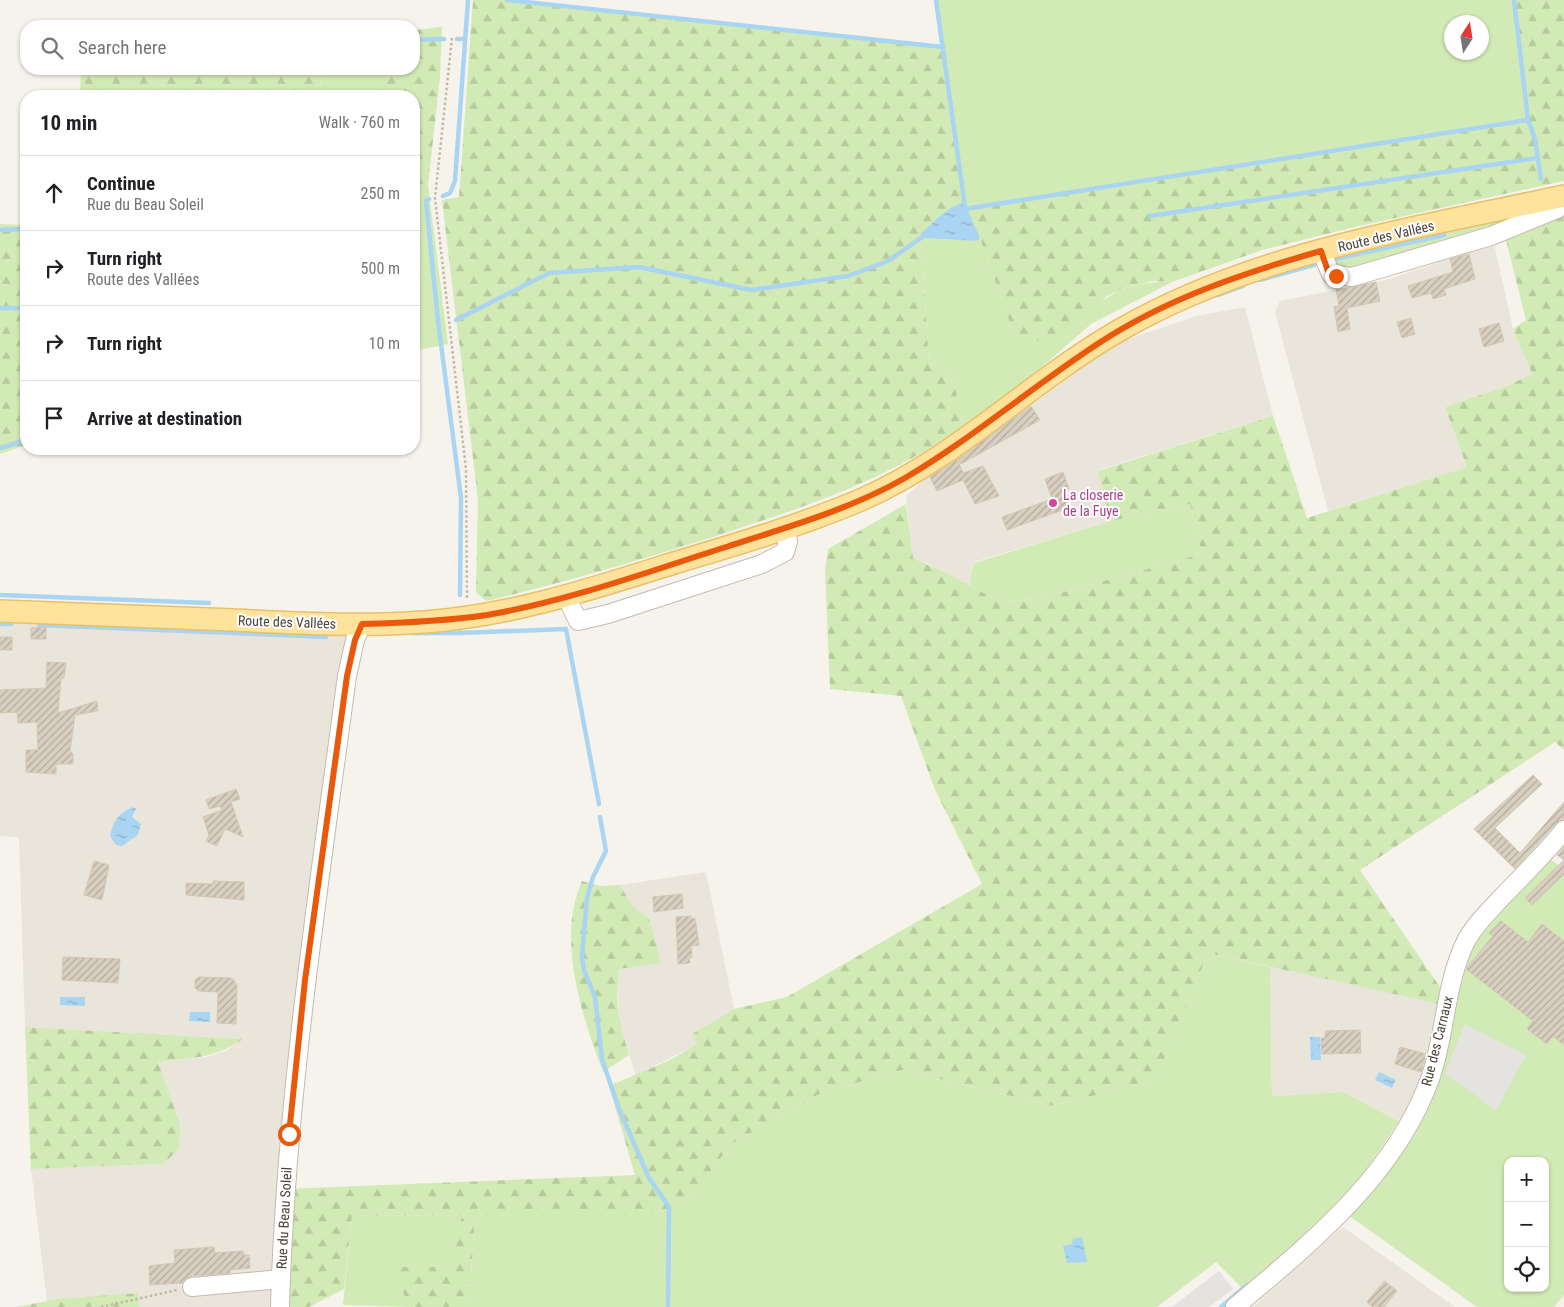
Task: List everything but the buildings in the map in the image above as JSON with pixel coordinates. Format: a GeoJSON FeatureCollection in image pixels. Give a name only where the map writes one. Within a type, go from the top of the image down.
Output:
{"type":"FeatureCollection","features":[{"type":"Feature","properties":{"kind":"main road","name":"Route des Vallées"},"geometry":{"type":"LineString","coordinates":[[0,611],[362,624],[426,622],[467,617],[511,610],[566,596],[785,528],[857,501],[904,478],[964,440],[1099,343],[1148,314],[1217,284],[1267,266],[1321,251],[1564,196]]}},
{"type":"Feature","properties":{"kind":"street"},"geometry":{"type":"LineString","coordinates":[[1321,251],[1331,274],[1352,277],[1491,236],[1557,208],[1564,196]]}},
{"type":"Feature","properties":{"kind":"street"},"geometry":{"type":"LineString","coordinates":[[566,596],[578,621],[608,614],[762,564],[785,552],[788,541],[785,528]]}},
{"type":"Feature","properties":{"kind":"street","name":"Rue du Beau Soleil"},"geometry":{"type":"LineString","coordinates":[[280,1307],[289,1134],[305,980],[347,676],[355,640],[362,624]]}},
{"type":"Feature","properties":{"kind":"street","name":"Rue des Carnaux"},"geometry":{"type":"LineString","coordinates":[[1234,1307],[1356,1197],[1391,1154],[1417,1108],[1431,1076],[1454,973],[1467,939],[1487,913],[1564,830]]}},
{"type":"Feature","properties":{"kind":"street"},"geometry":{"type":"LineString","coordinates":[[192,1287],[281,1280]]}},
{"type":"Feature","properties":{"kind":"path"},"geometry":{"type":"LineString","coordinates":[[452,38],[435,198],[466,469],[467,617]]}},
{"type":"Feature","properties":{"kind":"path"},"geometry":{"type":"LineString","coordinates":[[101,1307],[192,1287]]}},
{"type":"Feature","properties":{"kind":"shaded area"},"geometry":{"type":"Polygon","coordinates":[[[1494,244],[1513,329],[1532,374],[1507,386],[1445,407],[1467,467],[1328,511],[1275,312],[1280,301],[1386,280],[1494,244]]]}},
{"type":"Feature","properties":{"kind":"shaded area"},"geometry":{"type":"Polygon","coordinates":[[[1245,307],[1273,416],[1098,470],[1111,521],[974,562],[969,585],[927,563],[913,558],[906,496],[929,475],[1031,406],[1114,344],[1196,316],[1245,307]]]}},
{"type":"Feature","properties":{"kind":"shaded area"},"geometry":{"type":"Polygon","coordinates":[[[0,611],[362,624],[347,676],[280,1307],[139,1307],[137,1293],[47,1301],[31,1169],[163,1164],[180,1124],[158,1062],[206,1057],[226,1051],[242,1039],[25,1027],[19,837],[0,836],[0,611]]]}},
{"type":"Feature","properties":{"kind":"shaded area"},"geometry":{"type":"Polygon","coordinates":[[[706,872],[734,1009],[692,1034],[698,1044],[636,1075],[620,1027],[617,983],[619,969],[660,962],[649,918],[633,907],[620,885],[706,872]]]}},
{"type":"Feature","properties":{"kind":"shaded area"},"geometry":{"type":"Polygon","coordinates":[[[1270,967],[1448,1005],[1408,1125],[1343,1092],[1272,1096],[1270,967]]]}},
{"type":"Feature","properties":{"kind":"shaded area"},"geometry":{"type":"Polygon","coordinates":[[[1464,1024],[1526,1055],[1496,1110],[1445,1074],[1464,1024]]]}},
{"type":"Feature","properties":{"kind":"shaded area"},"geometry":{"type":"Polygon","coordinates":[[[1343,1227],[1455,1307],[1253,1307],[1343,1227]]]}},
{"type":"Feature","properties":{"kind":"shaded area"},"geometry":{"type":"Polygon","coordinates":[[[1219,1271],[1233,1289],[1209,1307],[1172,1307],[1219,1271]]]}},
{"type":"Feature","properties":{"kind":"green space"},"geometry":{"type":"Polygon","coordinates":[[[473,0],[507,0],[943,47],[964,202],[952,207],[941,215],[921,234],[921,238],[929,363],[953,375],[963,426],[935,445],[877,476],[816,501],[663,552],[575,578],[486,601],[476,592],[478,500],[442,200],[459,197],[473,0]]]}},
{"type":"Feature","properties":{"kind":"green space"},"geometry":{"type":"Polygon","coordinates":[[[936,0],[1514,0],[1528,120],[965,209],[936,0]]]}},
{"type":"Feature","properties":{"kind":"green space"},"geometry":{"type":"Polygon","coordinates":[[[1514,0],[1564,0],[1564,181],[1359,226],[1262,250],[1172,282],[1152,281],[1127,287],[1107,296],[1082,325],[1066,335],[1045,341],[1029,340],[1013,332],[980,238],[965,209],[1528,120],[1514,0]]]}},
{"type":"Feature","properties":{"kind":"green space"},"geometry":{"type":"Polygon","coordinates":[[[442,27],[440,77],[428,185],[420,186],[420,90],[372,90],[370,75],[420,75],[420,29],[442,27]]]}},
{"type":"Feature","properties":{"kind":"green space"},"geometry":{"type":"Polygon","coordinates":[[[81,75],[320,75],[321,90],[80,90],[81,75]]]}},
{"type":"Feature","properties":{"kind":"green space"},"geometry":{"type":"Polygon","coordinates":[[[320,75],[371,75],[372,90],[321,90],[320,75]]]}},
{"type":"Feature","properties":{"kind":"green space"},"geometry":{"type":"Polygon","coordinates":[[[428,185],[448,344],[420,350],[420,186],[428,185]]]}},
{"type":"Feature","properties":{"kind":"green space"},"geometry":{"type":"Polygon","coordinates":[[[1564,214],[1564,750],[1555,742],[1360,870],[1442,990],[1440,1004],[1208,953],[1156,1080],[1053,1106],[902,1070],[821,1093],[731,1144],[678,1215],[475,1215],[469,1307],[410,1307],[391,1267],[452,1267],[462,1215],[352,1216],[344,1289],[309,1307],[280,1307],[285,1189],[635,1175],[609,1086],[672,1059],[697,1044],[692,1034],[734,1009],[787,997],[982,884],[935,790],[901,696],[830,689],[825,570],[828,549],[906,504],[913,558],[947,573],[981,592],[1007,601],[1038,599],[1202,554],[1190,504],[1111,521],[1098,471],[1273,416],[1307,518],[1467,467],[1445,407],[1507,386],[1532,374],[1513,329],[1526,320],[1505,236],[1564,214]]]}},
{"type":"Feature","properties":{"kind":"green space"},"geometry":{"type":"Polygon","coordinates":[[[1505,218],[1506,222],[1365,267],[1340,269],[1329,258],[1505,218]]]}},
{"type":"Feature","properties":{"kind":"green space"},"geometry":{"type":"Polygon","coordinates":[[[0,224],[20,225],[20,447],[0,454],[0,224]]]}},
{"type":"Feature","properties":{"kind":"green space"},"geometry":{"type":"Polygon","coordinates":[[[921,238],[977,241],[980,238],[1013,332],[1082,325],[1100,303],[1121,290],[1144,283],[1172,282],[1091,324],[1028,379],[963,426],[953,375],[929,363],[921,238]]]}},
{"type":"Feature","properties":{"kind":"green space"},"geometry":{"type":"Polygon","coordinates":[[[1190,504],[1202,554],[1038,599],[1007,601],[981,592],[969,585],[974,563],[1111,521],[1190,504]]]}},
{"type":"Feature","properties":{"kind":"green space"},"geometry":{"type":"Polygon","coordinates":[[[1550,859],[1564,869],[1564,1295],[1554,1307],[1477,1307],[1348,1215],[1383,1180],[1416,1129],[1444,1059],[1458,996],[1473,943],[1550,859]]]}},
{"type":"Feature","properties":{"kind":"green space"},"geometry":{"type":"Polygon","coordinates":[[[582,881],[600,886],[620,885],[633,907],[649,918],[661,963],[619,969],[617,991],[619,1013],[629,1055],[603,1072],[580,1002],[572,952],[571,927],[575,903],[582,881]]]}},
{"type":"Feature","properties":{"kind":"green space"},"geometry":{"type":"Polygon","coordinates":[[[1208,953],[1270,967],[1272,1096],[1343,1092],[1399,1121],[1368,1167],[1336,1206],[1311,1231],[1243,1289],[1216,1262],[1157,1307],[469,1307],[475,1215],[678,1215],[731,1144],[821,1093],[902,1070],[1053,1106],[1156,1080],[1208,953]]]}},
{"type":"Feature","properties":{"kind":"green space"},"geometry":{"type":"Polygon","coordinates":[[[25,1027],[243,1039],[222,1051],[212,1054],[158,1062],[180,1124],[179,1149],[163,1164],[31,1169],[25,1027]]]}},
{"type":"Feature","properties":{"kind":"green space"},"geometry":{"type":"Polygon","coordinates":[[[462,1215],[453,1267],[392,1267],[410,1307],[343,1305],[352,1216],[462,1215]]]}},
{"type":"Feature","properties":{"kind":"green space"},"geometry":{"type":"Polygon","coordinates":[[[138,1293],[139,1307],[15,1307],[58,1299],[138,1293]]]}},
{"type":"Feature","properties":{"kind":"water"},"geometry":{"type":"Polygon","coordinates":[[[964,202],[980,238],[977,241],[921,238],[921,234],[941,215],[952,207],[964,202]]]}},
{"type":"Feature","properties":{"kind":"water"},"geometry":{"type":"Polygon","coordinates":[[[133,807],[136,809],[132,817],[141,824],[138,835],[122,846],[116,845],[110,836],[113,826],[120,815],[133,807]]]}},
{"type":"Feature","properties":{"kind":"water"},"geometry":{"type":"Polygon","coordinates":[[[60,997],[85,997],[85,1006],[60,1005],[60,997]]]}},
{"type":"Feature","properties":{"kind":"water"},"geometry":{"type":"Polygon","coordinates":[[[190,1012],[210,1012],[210,1022],[189,1021],[190,1012]]]}},
{"type":"Feature","properties":{"kind":"water"},"geometry":{"type":"Polygon","coordinates":[[[1310,1037],[1320,1037],[1321,1060],[1311,1060],[1310,1037]]]}},
{"type":"Feature","properties":{"kind":"water"},"geometry":{"type":"Polygon","coordinates":[[[1379,1072],[1396,1080],[1392,1088],[1375,1080],[1379,1072]]]}},
{"type":"Feature","properties":{"kind":"water"},"geometry":{"type":"Polygon","coordinates":[[[1082,1237],[1087,1262],[1067,1263],[1063,1246],[1072,1244],[1073,1239],[1082,1237]]]}},
{"type":"Feature","properties":{"kind":"waterway"},"geometry":{"type":"LineString","coordinates":[[443,196],[450,193],[455,181],[468,0]]}},
{"type":"Feature","properties":{"kind":"waterway"},"geometry":{"type":"LineString","coordinates":[[507,0],[943,47]]}},
{"type":"Feature","properties":{"kind":"waterway"},"geometry":{"type":"LineString","coordinates":[[936,0],[965,207]]}},
{"type":"Feature","properties":{"kind":"waterway"},"geometry":{"type":"LineString","coordinates":[[961,212],[965,209],[1528,120],[1514,0]]}},
{"type":"Feature","properties":{"kind":"waterway"},"geometry":{"type":"LineString","coordinates":[[420,40],[444,39]]}},
{"type":"Feature","properties":{"kind":"waterway"},"geometry":{"type":"LineString","coordinates":[[457,39],[465,39]]}},
{"type":"Feature","properties":{"kind":"waterway"},"geometry":{"type":"LineString","coordinates":[[1528,120],[1535,139],[1541,179]]}},
{"type":"Feature","properties":{"kind":"waterway"},"geometry":{"type":"LineString","coordinates":[[1150,216],[1538,158]]}},
{"type":"Feature","properties":{"kind":"waterway"},"geometry":{"type":"LineString","coordinates":[[429,199],[426,201],[438,321],[461,498],[460,595]]}},
{"type":"Feature","properties":{"kind":"waterway"},"geometry":{"type":"LineString","coordinates":[[0,230],[20,229]]}},
{"type":"Feature","properties":{"kind":"waterway"},"geometry":{"type":"LineString","coordinates":[[456,320],[549,273],[639,267],[751,290],[848,276],[888,261],[925,235]]}},
{"type":"Feature","properties":{"kind":"waterway"},"geometry":{"type":"LineString","coordinates":[[1331,260],[1444,235]]}},
{"type":"Feature","properties":{"kind":"waterway"},"geometry":{"type":"LineString","coordinates":[[1260,280],[1317,264]]}},
{"type":"Feature","properties":{"kind":"waterway"},"geometry":{"type":"LineString","coordinates":[[1218,295],[1243,286]]}},
{"type":"Feature","properties":{"kind":"waterway"},"geometry":{"type":"LineString","coordinates":[[0,308],[20,308]]}},
{"type":"Feature","properties":{"kind":"waterway"},"geometry":{"type":"LineString","coordinates":[[0,448],[20,442]]}},
{"type":"Feature","properties":{"kind":"waterway"},"geometry":{"type":"LineString","coordinates":[[0,595],[209,603]]}},
{"type":"Feature","properties":{"kind":"waterway"},"geometry":{"type":"LineString","coordinates":[[0,624],[11,624]]}},
{"type":"Feature","properties":{"kind":"waterway"},"geometry":{"type":"LineString","coordinates":[[39,625],[326,637]]}},
{"type":"Feature","properties":{"kind":"waterway"},"geometry":{"type":"LineString","coordinates":[[459,631],[458,633],[566,629],[599,804]]}},
{"type":"Feature","properties":{"kind":"waterway"},"geometry":{"type":"LineString","coordinates":[[412,633],[458,633]]}},
{"type":"Feature","properties":{"kind":"waterway"},"geometry":{"type":"LineString","coordinates":[[600,817],[606,851],[593,877],[587,898],[582,956],[584,970],[595,997],[602,1059],[619,1109],[649,1178],[669,1207],[668,1307]]}},
{"type":"Feature","properties":{"kind":"waterway"},"geometry":{"type":"LineString","coordinates":[[1221,1307],[1247,1285]]}},
{"type":"Feature","properties":{"kind":"place","name":"La closerie de la Fuye"},"geometry":{"type":"Point","coordinates":[1053,503]}},
{"type":"Feature","properties":{"kind":"route"},"geometry":{"type":"LineString","coordinates":[[289,1134],[305,980],[347,676],[355,640],[362,624],[426,622],[511,610],[604,585],[785,528],[864,498],[904,478],[964,440],[1076,358],[1148,314],[1243,274],[1321,251],[1328,271],[1336,276]]}}]}
